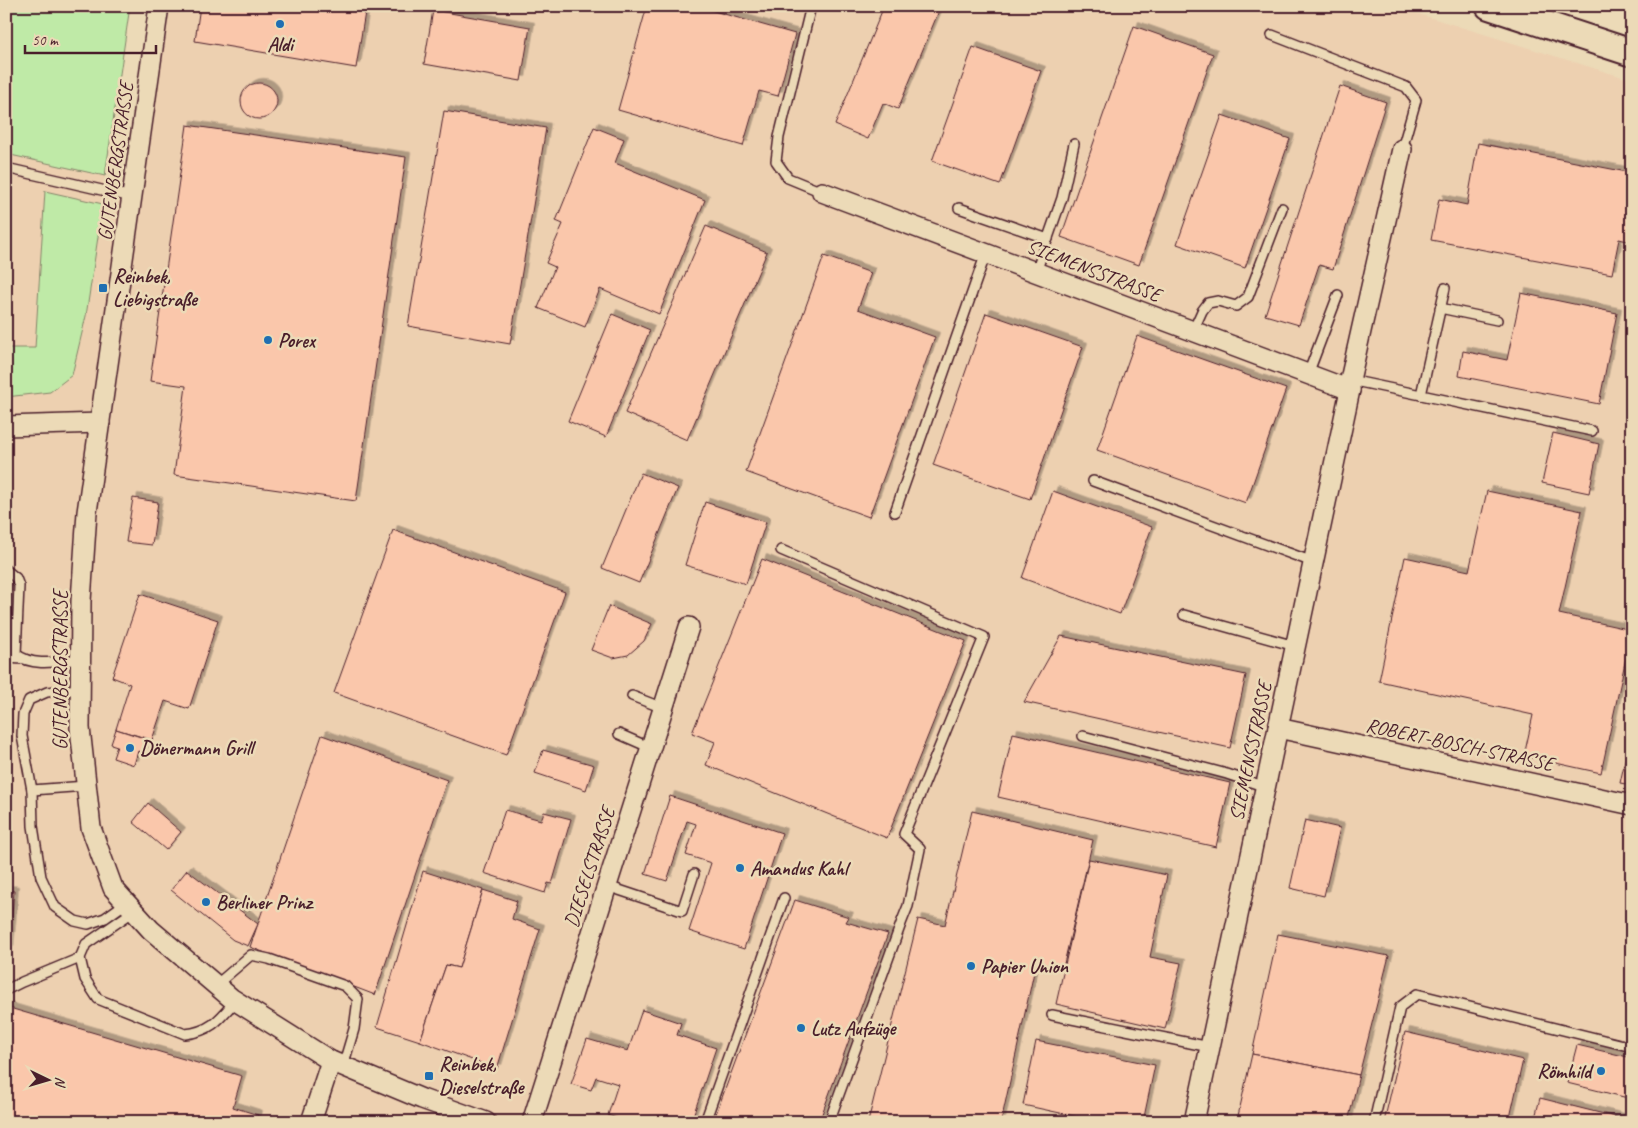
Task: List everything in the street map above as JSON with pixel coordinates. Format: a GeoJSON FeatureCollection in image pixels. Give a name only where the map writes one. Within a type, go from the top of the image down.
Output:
{"type":"FeatureCollection","features":[{"type":"Feature","properties":{"kind":"main road"},"geometry":{"type":"LineString","coordinates":[[1489,6],[1632,53]]}},
{"type":"Feature","properties":{"kind":"street","name":"GUTENBERGSTRASSE"},"geometry":{"type":"LineString","coordinates":[[159,6],[87,512],[81,601],[80,728],[91,828],[113,888],[151,930],[235,1001],[337,1063],[422,1099],[483,1121]]}},
{"type":"Feature","properties":{"kind":"street","name":"SIEMENSSTRASSE"},"geometry":{"type":"LineString","coordinates":[[1194,1122],[1350,385],[1402,149]]}},
{"type":"Feature","properties":{"kind":"street","name":"SIEMENSSTRASSE"},"geometry":{"type":"LineString","coordinates":[[822,192],[1308,374],[1350,385]]}},
{"type":"Feature","properties":{"kind":"street"},"geometry":{"type":"LineString","coordinates":[[6,426],[100,422]]}},
{"type":"Feature","properties":{"kind":"street","name":"DIESELSTRASSE"},"geometry":{"type":"LineString","coordinates":[[532,1122],[689,627]]}},
{"type":"Feature","properties":{"kind":"street","name":"ROBERT-BOSCH-STRASSE"},"geometry":{"type":"LineString","coordinates":[[1278,728],[1632,805]]}},
{"type":"Feature","properties":{"kind":"street"},"geometry":{"type":"LineString","coordinates":[[311,1122],[337,1063]]}},
{"type":"Feature","properties":{"kind":"lane"},"geometry":{"type":"LineString","coordinates":[[811,6],[779,136],[776,161],[788,178],[822,192]]}},
{"type":"Feature","properties":{"kind":"lane"},"geometry":{"type":"LineString","coordinates":[[1272,35],[1406,87],[1416,100],[1402,149]]}},
{"type":"Feature","properties":{"kind":"lane"},"geometry":{"type":"LineString","coordinates":[[1036,272],[1062,198],[1074,144]]}},
{"type":"Feature","properties":{"kind":"lane"},"geometry":{"type":"LineString","coordinates":[[6,168],[132,197]]}},
{"type":"Feature","properties":{"kind":"lane"},"geometry":{"type":"LineString","coordinates":[[959,208],[1048,239]]}},
{"type":"Feature","properties":{"kind":"lane"},"geometry":{"type":"LineString","coordinates":[[1193,331],[1202,311],[1208,303],[1218,301],[1236,306],[1248,297],[1282,208]]}},
{"type":"Feature","properties":{"kind":"lane"},"geometry":{"type":"LineString","coordinates":[[895,512],[986,253]]}},
{"type":"Feature","properties":{"kind":"lane"},"geometry":{"type":"LineString","coordinates":[[1421,395],[1445,288]]}},
{"type":"Feature","properties":{"kind":"lane"},"geometry":{"type":"LineString","coordinates":[[1308,374],[1338,295]]}},
{"type":"Feature","properties":{"kind":"lane"},"geometry":{"type":"LineString","coordinates":[[1440,308],[1497,320]]}},
{"type":"Feature","properties":{"kind":"lane"},"geometry":{"type":"LineString","coordinates":[[1350,385],[1421,395],[1592,430]]}},
{"type":"Feature","properties":{"kind":"lane"},"geometry":{"type":"LineString","coordinates":[[1093,481],[1313,562]]}},
{"type":"Feature","properties":{"kind":"lane"},"geometry":{"type":"LineString","coordinates":[[780,550],[984,637],[904,834],[920,849],[908,906],[829,1122]]}},
{"type":"Feature","properties":{"kind":"lane"},"geometry":{"type":"LineString","coordinates":[[6,570],[16,578],[19,586],[16,654],[24,659]]}},
{"type":"Feature","properties":{"kind":"lane"},"geometry":{"type":"LineString","coordinates":[[1184,615],[1295,646]]}},
{"type":"Feature","properties":{"kind":"lane"},"geometry":{"type":"LineString","coordinates":[[6,658],[46,663],[80,659]]}},
{"type":"Feature","properties":{"kind":"lane"},"geometry":{"type":"LineString","coordinates":[[80,689],[47,692],[30,700],[23,714],[22,736],[32,790],[33,826],[41,877],[55,907],[75,921],[88,924],[130,907]]}},
{"type":"Feature","properties":{"kind":"lane"},"geometry":{"type":"LineString","coordinates":[[632,696],[663,708]]}},
{"type":"Feature","properties":{"kind":"lane"},"geometry":{"type":"LineString","coordinates":[[619,734],[650,748]]}},
{"type":"Feature","properties":{"kind":"lane"},"geometry":{"type":"LineString","coordinates":[[1083,736],[1227,774],[1266,787]]}},
{"type":"Feature","properties":{"kind":"lane"},"geometry":{"type":"LineString","coordinates":[[32,790],[86,786]]}},
{"type":"Feature","properties":{"kind":"lane"},"geometry":{"type":"LineString","coordinates":[[607,886],[682,911],[694,874]]}},
{"type":"Feature","properties":{"kind":"lane"},"geometry":{"type":"LineString","coordinates":[[705,1122],[784,898]]}},
{"type":"Feature","properties":{"kind":"lane"},"geometry":{"type":"LineString","coordinates":[[130,907],[86,944],[80,958],[85,980],[98,999],[185,1034],[200,1032],[218,1022],[235,1001]]}},
{"type":"Feature","properties":{"kind":"lane"},"geometry":{"type":"LineString","coordinates":[[216,986],[251,955],[269,959],[345,986],[358,999],[354,1029],[337,1063]]}},
{"type":"Feature","properties":{"kind":"lane"},"geometry":{"type":"LineString","coordinates":[[6,990],[80,958]]}},
{"type":"Feature","properties":{"kind":"lane"},"geometry":{"type":"LineString","coordinates":[[1374,1122],[1400,1007],[1417,994],[1632,1047]]}},
{"type":"Feature","properties":{"kind":"lane"},"geometry":{"type":"LineString","coordinates":[[1052,1015],[1210,1047]]}},
{"type":"Feature","properties":{"kind":"shaded area"},"geometry":{"type":"Polygon","coordinates":[[[160,6],[1393,6],[1632,80],[1632,1122],[6,1122],[6,154],[105,176],[132,197],[160,6]]]}},
{"type":"Feature","properties":{"kind":"green space"},"geometry":{"type":"Polygon","coordinates":[[[6,6],[130,6],[105,176],[6,154],[6,6]]]}},
{"type":"Feature","properties":{"kind":"green space"},"geometry":{"type":"Polygon","coordinates":[[[45,191],[103,204],[86,316],[72,375],[50,392],[6,397],[6,348],[35,348],[45,191]]]}},
{"type":"Feature","properties":{"kind":"building","name":"Aldi"},"geometry":{"type":"Polygon","coordinates":[[[200,6],[366,6],[356,68],[195,41],[200,6]]]}},
{"type":"Feature","properties":{"kind":"building"},"geometry":{"type":"Polygon","coordinates":[[[647,6],[696,6],[795,34],[778,96],[759,91],[743,146],[618,110],[647,6]]]}},
{"type":"Feature","properties":{"kind":"building"},"geometry":{"type":"Polygon","coordinates":[[[884,6],[941,6],[898,109],[883,103],[868,139],[835,125],[884,6]]]}},
{"type":"Feature","properties":{"kind":"building"},"geometry":{"type":"Polygon","coordinates":[[[433,10],[530,27],[521,81],[424,64],[433,10]]]}},
{"type":"Feature","properties":{"kind":"building"},"geometry":{"type":"Polygon","coordinates":[[[1134,26],[1213,54],[1139,265],[1061,237],[1134,26]]]}},
{"type":"Feature","properties":{"kind":"building"},"geometry":{"type":"Polygon","coordinates":[[[973,47],[1041,71],[1000,185],[932,161],[973,47]]]}},
{"type":"Feature","properties":{"kind":"building"},"geometry":{"type":"Polygon","coordinates":[[[259,83],[266,84],[272,88],[276,94],[276,108],[272,114],[266,118],[259,119],[252,118],[246,114],[242,108],[241,101],[242,94],[246,88],[252,84],[259,83]]]}},
{"type":"Feature","properties":{"kind":"building"},"geometry":{"type":"Polygon","coordinates":[[[1340,86],[1386,102],[1333,269],[1319,265],[1299,325],[1265,315],[1340,86]]]}},
{"type":"Feature","properties":{"kind":"building"},"geometry":{"type":"Polygon","coordinates":[[[444,111],[546,128],[510,344],[408,326],[444,111]]]}},
{"type":"Feature","properties":{"kind":"building"},"geometry":{"type":"Polygon","coordinates":[[[1222,115],[1290,139],[1245,268],[1177,244],[1222,115]]]}},
{"type":"Feature","properties":{"kind":"building","name":"Porex"},"geometry":{"type":"Polygon","coordinates":[[[187,125],[406,157],[356,501],[174,475],[186,386],[150,381],[187,125]]]}},
{"type":"Feature","properties":{"kind":"building"},"geometry":{"type":"Polygon","coordinates":[[[594,127],[624,139],[615,163],[705,200],[659,314],[600,289],[585,327],[538,308],[555,267],[546,263],[563,224],[556,221],[594,127]]]}},
{"type":"Feature","properties":{"kind":"building"},"geometry":{"type":"Polygon","coordinates":[[[1478,143],[1632,173],[1632,242],[1619,239],[1612,274],[1431,240],[1439,199],[1467,205],[1478,143]]]}},
{"type":"Feature","properties":{"kind":"building"},"geometry":{"type":"Polygon","coordinates":[[[706,226],[767,252],[687,440],[625,413],[706,226]]]}},
{"type":"Feature","properties":{"kind":"building"},"geometry":{"type":"Polygon","coordinates":[[[824,256],[871,273],[858,309],[935,337],[869,517],[746,472],[824,256]]]}},
{"type":"Feature","properties":{"kind":"building"},"geometry":{"type":"Polygon","coordinates":[[[1521,293],[1617,313],[1599,404],[1459,376],[1463,351],[1507,360],[1521,293]]]}},
{"type":"Feature","properties":{"kind":"building"},"geometry":{"type":"Polygon","coordinates":[[[986,313],[1083,347],[1030,499],[933,465],[986,313]]]}},
{"type":"Feature","properties":{"kind":"building"},"geometry":{"type":"Polygon","coordinates":[[[612,314],[650,330],[606,437],[568,421],[612,314]]]}},
{"type":"Feature","properties":{"kind":"building"},"geometry":{"type":"Polygon","coordinates":[[[1137,336],[1286,389],[1246,503],[1097,450],[1137,336]]]}},
{"type":"Feature","properties":{"kind":"building"},"geometry":{"type":"Polygon","coordinates":[[[1553,433],[1599,444],[1589,493],[1542,483],[1553,433]]]}},
{"type":"Feature","properties":{"kind":"building"},"geometry":{"type":"Polygon","coordinates":[[[641,473],[678,488],[639,583],[602,568],[641,473]]]}},
{"type":"Feature","properties":{"kind":"building"},"geometry":{"type":"Polygon","coordinates":[[[1053,491],[1152,527],[1120,614],[1022,578],[1053,491]]]}},
{"type":"Feature","properties":{"kind":"building"},"geometry":{"type":"Polygon","coordinates":[[[1487,491],[1582,511],[1559,614],[1632,630],[1601,773],[1524,756],[1533,715],[1379,681],[1405,557],[1469,571],[1487,491]]]}},
{"type":"Feature","properties":{"kind":"building"},"geometry":{"type":"Polygon","coordinates":[[[133,498],[158,502],[152,545],[126,542],[133,498]]]}},
{"type":"Feature","properties":{"kind":"building"},"geometry":{"type":"Polygon","coordinates":[[[705,502],[766,522],[746,584],[685,565],[705,502]]]}},
{"type":"Feature","properties":{"kind":"building"},"geometry":{"type":"Polygon","coordinates":[[[393,530],[565,592],[506,755],[334,693],[393,530]]]}},
{"type":"Feature","properties":{"kind":"building"},"geometry":{"type":"Polygon","coordinates":[[[762,559],[966,641],[887,838],[706,765],[715,742],[692,733],[762,559]]]}},
{"type":"Feature","properties":{"kind":"building"},"geometry":{"type":"Polygon","coordinates":[[[140,594],[218,620],[189,709],[165,701],[152,740],[116,729],[130,684],[112,677],[140,594]]]}},
{"type":"Feature","properties":{"kind":"building"},"geometry":{"type":"Polygon","coordinates":[[[609,606],[652,624],[644,641],[628,655],[613,658],[591,650],[609,606]]]}},
{"type":"Feature","properties":{"kind":"building"},"geometry":{"type":"Polygon","coordinates":[[[1061,636],[1246,675],[1230,748],[1024,702],[1061,636]]]}},
{"type":"Feature","properties":{"kind":"building","name":"Dönermann Grill"},"geometry":{"type":"Polygon","coordinates":[[[116,729],[147,739],[143,753],[138,751],[134,765],[113,758],[117,746],[111,744],[116,729]]]}},
{"type":"Feature","properties":{"kind":"building"},"geometry":{"type":"Polygon","coordinates":[[[1013,733],[1230,783],[1216,847],[998,797],[1013,733]]]}},
{"type":"Feature","properties":{"kind":"building"},"geometry":{"type":"Polygon","coordinates":[[[322,735],[447,780],[375,995],[250,947],[322,735]]]}},
{"type":"Feature","properties":{"kind":"building"},"geometry":{"type":"Polygon","coordinates":[[[1630,738],[1632,738],[1632,785],[1620,783],[1630,738]]]}},
{"type":"Feature","properties":{"kind":"building"},"geometry":{"type":"Polygon","coordinates":[[[543,750],[594,765],[586,790],[535,773],[543,750]]]}},
{"type":"Feature","properties":{"kind":"building","name":"Amandus Kahl"},"geometry":{"type":"Polygon","coordinates":[[[670,796],[782,833],[744,949],[689,931],[711,863],[686,855],[696,824],[687,821],[667,881],[645,874],[670,796]]]}},
{"type":"Feature","properties":{"kind":"building"},"geometry":{"type":"Polygon","coordinates":[[[148,803],[181,832],[166,850],[133,822],[148,803]]]}},
{"type":"Feature","properties":{"kind":"building"},"geometry":{"type":"Polygon","coordinates":[[[505,810],[541,820],[544,812],[571,819],[552,884],[548,883],[545,893],[484,873],[505,810]]]}},
{"type":"Feature","properties":{"kind":"building","name":"Papier Union"},"geometry":{"type":"Polygon","coordinates":[[[972,811],[1093,840],[1063,968],[1036,963],[1001,1122],[868,1122],[918,919],[945,925],[972,811]]]}},
{"type":"Feature","properties":{"kind":"building"},"geometry":{"type":"Polygon","coordinates":[[[1305,820],[1340,828],[1324,896],[1290,888],[1305,820]]]}},
{"type":"Feature","properties":{"kind":"building"},"geometry":{"type":"Polygon","coordinates":[[[1089,859],[1167,875],[1150,957],[1181,963],[1165,1029],[1056,1004],[1089,859]]]}},
{"type":"Feature","properties":{"kind":"building"},"geometry":{"type":"Polygon","coordinates":[[[187,870],[258,924],[248,946],[233,940],[171,890],[187,870]]]}},
{"type":"Feature","properties":{"kind":"building"},"geometry":{"type":"Polygon","coordinates":[[[423,871],[483,890],[459,968],[446,965],[420,1041],[377,1027],[423,871]]]}},
{"type":"Feature","properties":{"kind":"building"},"geometry":{"type":"Polygon","coordinates":[[[6,890],[14,891],[9,950],[6,949],[6,890]]]}},
{"type":"Feature","properties":{"kind":"building"},"geometry":{"type":"Polygon","coordinates":[[[483,890],[517,901],[512,919],[540,929],[497,1069],[420,1041],[446,965],[459,968],[483,890]]]}},
{"type":"Feature","properties":{"kind":"building","name":"Lutz Aufzüge"},"geometry":{"type":"Polygon","coordinates":[[[795,900],[849,917],[846,922],[888,934],[819,1122],[713,1122],[795,900]]]}},
{"type":"Feature","properties":{"kind":"building"},"geometry":{"type":"Polygon","coordinates":[[[1278,934],[1389,956],[1359,1075],[1252,1054],[1278,934]]]}},
{"type":"Feature","properties":{"kind":"building"},"geometry":{"type":"Polygon","coordinates":[[[6,1007],[242,1076],[233,1107],[258,1115],[256,1122],[6,1122],[6,1007]]]}},
{"type":"Feature","properties":{"kind":"building"},"geometry":{"type":"Polygon","coordinates":[[[642,1010],[681,1023],[677,1035],[716,1048],[691,1122],[628,1122],[608,1115],[618,1084],[596,1077],[591,1090],[571,1084],[587,1039],[628,1051],[642,1010]]]}},
{"type":"Feature","properties":{"kind":"building"},"geometry":{"type":"Polygon","coordinates":[[[1405,1032],[1523,1060],[1509,1122],[1384,1122],[1405,1032]]]}},
{"type":"Feature","properties":{"kind":"building"},"geometry":{"type":"Polygon","coordinates":[[[1036,1041],[1155,1065],[1143,1122],[1102,1122],[1023,1105],[1036,1041]]]}},
{"type":"Feature","properties":{"kind":"building","name":"Römhild"},"geometry":{"type":"Polygon","coordinates":[[[1577,1045],[1632,1058],[1632,1099],[1567,1083],[1577,1045]]]}},
{"type":"Feature","properties":{"kind":"building"},"geometry":{"type":"Polygon","coordinates":[[[1252,1054],[1359,1075],[1348,1122],[1258,1122],[1238,1116],[1252,1054]]]}},
{"type":"Feature","properties":{"kind":"building"},"geometry":{"type":"Polygon","coordinates":[[[1540,1098],[1632,1121],[1632,1122],[1534,1122],[1540,1098]]]}},
{"type":"Feature","properties":{"kind":"place","name":"Aldi"},"geometry":{"type":"Point","coordinates":[280,24]}},
{"type":"Feature","properties":{"kind":"place","name":"Reinbek, Liebigstraße"},"geometry":{"type":"Point","coordinates":[103,288]}},
{"type":"Feature","properties":{"kind":"place","name":"Porex"},"geometry":{"type":"Point","coordinates":[268,340]}},
{"type":"Feature","properties":{"kind":"place","name":"Dönermann Grill"},"geometry":{"type":"Point","coordinates":[130,748]}},
{"type":"Feature","properties":{"kind":"place","name":"Amandus Kahl"},"geometry":{"type":"Point","coordinates":[740,868]}},
{"type":"Feature","properties":{"kind":"place","name":"Berliner Prinz"},"geometry":{"type":"Point","coordinates":[206,902]}},
{"type":"Feature","properties":{"kind":"place","name":"Papier Union"},"geometry":{"type":"Point","coordinates":[971,966]}},
{"type":"Feature","properties":{"kind":"place","name":"Lutz Aufzüge"},"geometry":{"type":"Point","coordinates":[801,1028]}},
{"type":"Feature","properties":{"kind":"place","name":"Römhild"},"geometry":{"type":"Point","coordinates":[1601,1071]}},
{"type":"Feature","properties":{"kind":"place","name":"Reinbek, Dieselstraße"},"geometry":{"type":"Point","coordinates":[429,1076]}}]}
